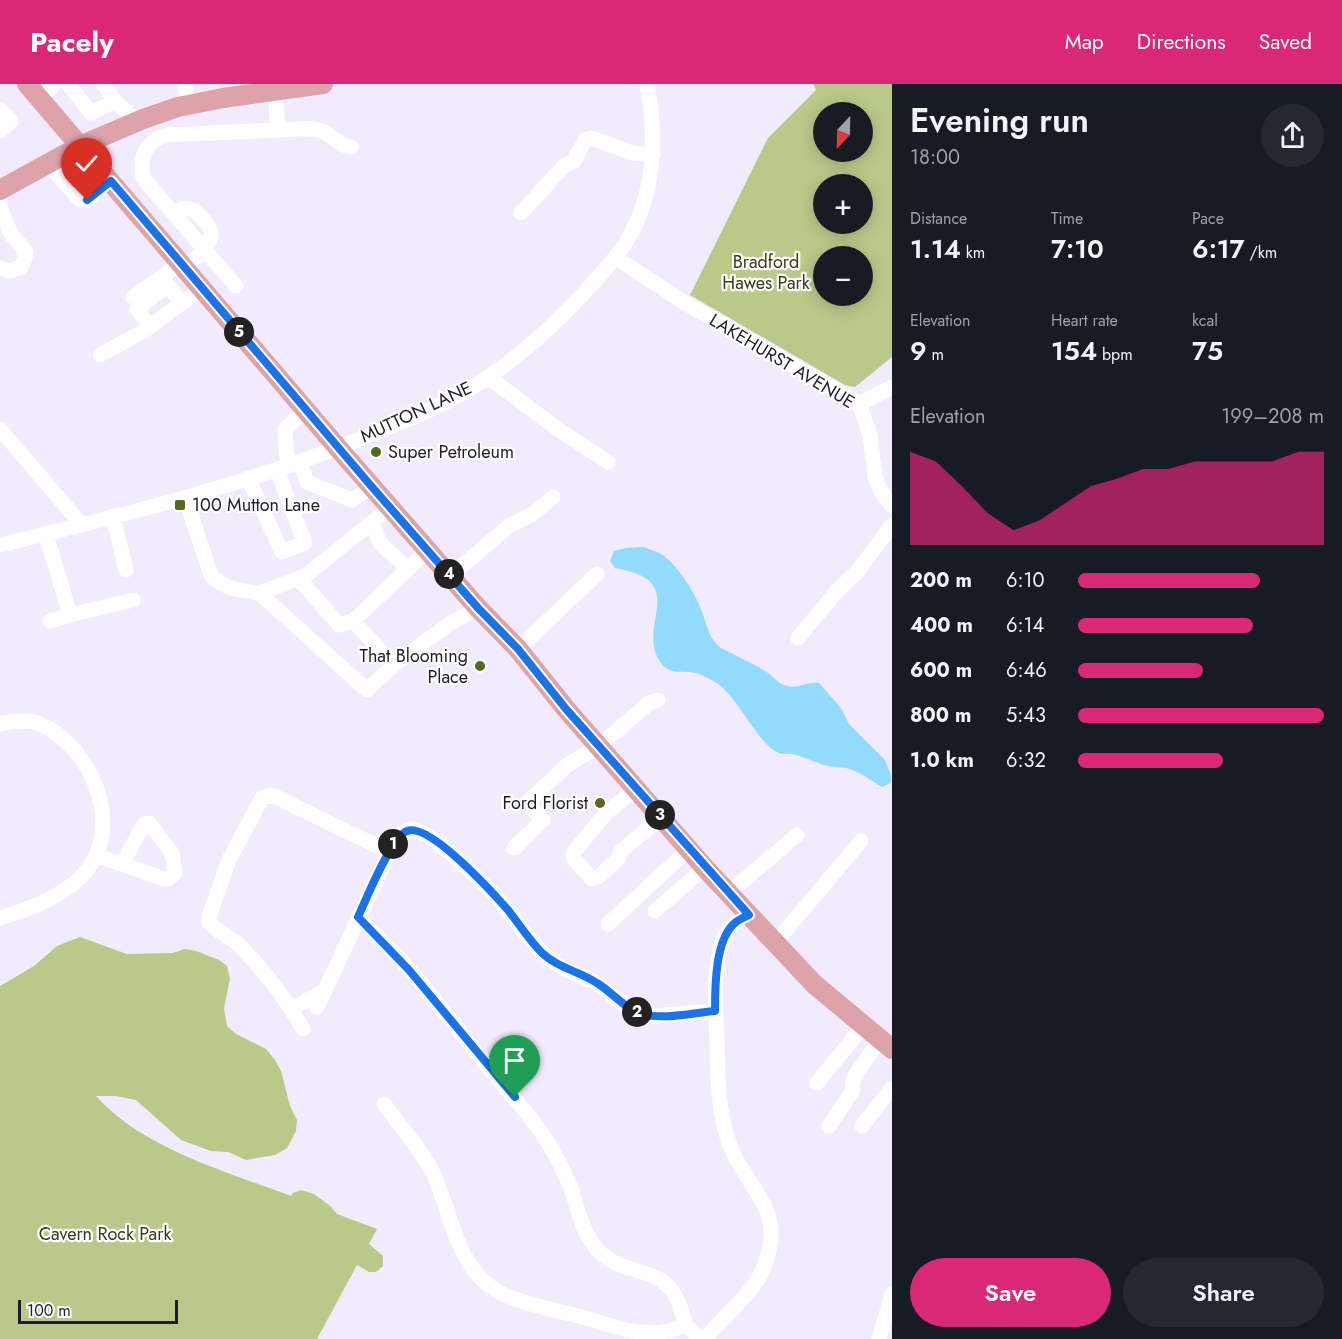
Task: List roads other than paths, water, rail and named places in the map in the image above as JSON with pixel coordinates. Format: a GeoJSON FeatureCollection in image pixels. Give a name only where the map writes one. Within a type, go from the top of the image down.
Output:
{"type":"FeatureCollection","features":[{"type":"Feature","properties":{"kind":"main road"},"geometry":{"type":"LineString","coordinates":[[27,84],[338,448],[478,608],[518,649],[705,868],[814,984],[889,1045]]}},
{"type":"Feature","properties":{"kind":"main road"},"geometry":{"type":"LineString","coordinates":[[0,189],[80,146],[137,122],[191,104],[323,84]]}},
{"type":"Feature","properties":{"kind":"street"},"geometry":{"type":"LineString","coordinates":[[41,100],[54,84]]}},
{"type":"Feature","properties":{"kind":"street"},"geometry":{"type":"LineString","coordinates":[[68,84],[91,113],[116,101]]}},
{"type":"Feature","properties":{"kind":"street"},"geometry":{"type":"LineString","coordinates":[[102,84],[137,122]]}},
{"type":"Feature","properties":{"kind":"street"},"geometry":{"type":"LineString","coordinates":[[184,84],[191,104]]}},
{"type":"Feature","properties":{"kind":"street","name":"MUTTON LANE"},"geometry":{"type":"LineString","coordinates":[[0,545],[249,480],[290,466],[409,419],[488,377],[566,313],[627,241],[642,208],[651,176],[653,155],[651,107],[646,84]]}},
{"type":"Feature","properties":{"kind":"street"},"geometry":{"type":"LineString","coordinates":[[275,91],[278,130]]}},
{"type":"Feature","properties":{"kind":"street"},"geometry":{"type":"LineString","coordinates":[[0,109],[11,121],[0,132]]}},
{"type":"Feature","properties":{"kind":"street"},"geometry":{"type":"LineString","coordinates":[[133,297],[205,250],[212,236],[210,229],[194,210],[186,208],[173,213],[143,178],[143,154],[148,144],[167,135],[311,129],[323,132],[344,146],[351,147]]}},
{"type":"Feature","properties":{"kind":"street"},"geometry":{"type":"LineString","coordinates":[[521,213],[565,165],[574,161],[585,140],[592,138],[633,153],[653,155]]}},
{"type":"Feature","properties":{"kind":"street"},"geometry":{"type":"LineString","coordinates":[[47,163],[80,200],[87,200],[111,181]]}},
{"type":"Feature","properties":{"kind":"street"},"geometry":{"type":"LineString","coordinates":[[0,207],[11,234],[26,252],[21,267],[10,271],[0,268]]}},
{"type":"Feature","properties":{"kind":"street"},"geometry":{"type":"LineString","coordinates":[[205,250],[236,286]]}},
{"type":"Feature","properties":{"kind":"street","name":"LAKEHURST AVENUE"},"geometry":{"type":"LineString","coordinates":[[615,257],[685,303],[859,404],[870,435],[875,477],[880,490],[892,506]]}},
{"type":"Feature","properties":{"kind":"street"},"geometry":{"type":"LineString","coordinates":[[150,326],[137,309],[168,285],[181,303]]}},
{"type":"Feature","properties":{"kind":"street"},"geometry":{"type":"LineString","coordinates":[[100,355],[150,326],[202,288]]}},
{"type":"Feature","properties":{"kind":"street"},"geometry":{"type":"LineString","coordinates":[[488,377],[559,430],[608,462]]}},
{"type":"Feature","properties":{"kind":"street"},"geometry":{"type":"LineString","coordinates":[[859,404],[892,387]]}},
{"type":"Feature","properties":{"kind":"street"},"geometry":{"type":"LineString","coordinates":[[249,480],[282,552],[306,543],[287,458],[285,429],[306,410]]}},
{"type":"Feature","properties":{"kind":"street"},"geometry":{"type":"LineString","coordinates":[[0,429],[82,525]]}},
{"type":"Feature","properties":{"kind":"street"},"geometry":{"type":"LineString","coordinates":[[290,466],[307,482],[352,500],[372,487]]}},
{"type":"Feature","properties":{"kind":"street"},"geometry":{"type":"LineString","coordinates":[[185,496],[211,575],[219,584],[228,588],[259,593],[305,576],[390,508]]}},
{"type":"Feature","properties":{"kind":"street"},"geometry":{"type":"LineString","coordinates":[[450,575],[509,526],[534,513],[553,497]]}},
{"type":"Feature","properties":{"kind":"street"},"geometry":{"type":"LineString","coordinates":[[113,516],[126,570]]}},
{"type":"Feature","properties":{"kind":"street"},"geometry":{"type":"LineString","coordinates":[[372,522],[380,543],[408,569]]}},
{"type":"Feature","properties":{"kind":"street"},"geometry":{"type":"LineString","coordinates":[[798,638],[836,592],[857,572],[892,525]]}},
{"type":"Feature","properties":{"kind":"street"},"geometry":{"type":"LineString","coordinates":[[46,534],[70,615]]}},
{"type":"Feature","properties":{"kind":"street"},"geometry":{"type":"LineString","coordinates":[[298,578],[339,625],[353,621],[428,550]]}},
{"type":"Feature","properties":{"kind":"street"},"geometry":{"type":"LineString","coordinates":[[518,649],[597,574]]}},
{"type":"Feature","properties":{"kind":"street"},"geometry":{"type":"LineString","coordinates":[[259,593],[367,690],[449,624],[478,608]]}},
{"type":"Feature","properties":{"kind":"street"},"geometry":{"type":"LineString","coordinates":[[50,621],[133,600]]}},
{"type":"Feature","properties":{"kind":"street"},"geometry":{"type":"LineString","coordinates":[[353,621],[394,666]]}},
{"type":"Feature","properties":{"kind":"street"},"geometry":{"type":"LineString","coordinates":[[514,848],[543,820],[527,803],[566,766],[599,746],[649,703],[658,700]]}},
{"type":"Feature","properties":{"kind":"street"},"geometry":{"type":"LineString","coordinates":[[0,724],[27,721],[41,724],[59,736],[73,749],[87,769],[97,788],[104,820],[103,834],[96,855],[86,872],[72,885],[45,901],[0,918]]}},
{"type":"Feature","properties":{"kind":"street"},"geometry":{"type":"LineString","coordinates":[[637,788],[606,813],[573,853],[574,859],[592,879],[618,859],[621,851],[662,817]]}},
{"type":"Feature","properties":{"kind":"street"},"geometry":{"type":"LineString","coordinates":[[303,1029],[271,980],[241,947],[209,922],[221,879],[259,803],[266,795],[279,797],[389,852]]}},
{"type":"Feature","properties":{"kind":"street"},"geometry":{"type":"LineString","coordinates":[[316,1007],[389,852],[398,837],[412,829],[423,832],[453,855],[495,895],[540,951],[552,961],[595,982],[628,1008],[652,1016],[715,1011]]}},
{"type":"Feature","properties":{"kind":"street"},"geometry":{"type":"LineString","coordinates":[[729,893],[797,836]]}},
{"type":"Feature","properties":{"kind":"street"},"geometry":{"type":"LineString","coordinates":[[775,943],[861,841]]}},
{"type":"Feature","properties":{"kind":"street"},"geometry":{"type":"LineString","coordinates":[[608,924],[689,849]]}},
{"type":"Feature","properties":{"kind":"street"},"geometry":{"type":"LineString","coordinates":[[96,855],[122,864]]}},
{"type":"Feature","properties":{"kind":"street"},"geometry":{"type":"LineString","coordinates":[[655,911],[705,868]]}},
{"type":"Feature","properties":{"kind":"street"},"geometry":{"type":"LineString","coordinates":[[358,917],[409,970],[515,1097],[541,1132],[565,1174],[582,1226],[597,1249],[615,1262],[648,1273],[665,1284],[679,1301],[685,1325],[704,1339],[745,1299],[759,1280],[769,1251],[771,1235],[762,1201],[736,1159],[722,1117],[717,1083],[715,984],[723,939],[736,922],[749,915]]}},
{"type":"Feature","properties":{"kind":"street"},"geometry":{"type":"LineString","coordinates":[[291,1009],[324,991]]}},
{"type":"Feature","properties":{"kind":"street"},"geometry":{"type":"LineString","coordinates":[[816,1083],[864,1025]]}},
{"type":"Feature","properties":{"kind":"street"},"geometry":{"type":"LineString","coordinates":[[829,1126],[852,1092],[856,1074],[889,1045]]}},
{"type":"Feature","properties":{"kind":"street"},"geometry":{"type":"LineString","coordinates":[[862,1126],[892,1088]]}},
{"type":"Feature","properties":{"kind":"street"},"geometry":{"type":"LineString","coordinates":[[384,1104],[422,1155],[446,1203],[465,1255],[479,1276],[491,1287],[517,1299],[585,1317],[640,1336],[671,1334],[685,1325]]}},
{"type":"Feature","properties":{"kind":"street"},"geometry":{"type":"LineString","coordinates":[[879,1339],[892,1294]]}},
{"type":"Feature","properties":{"kind":"water"},"geometry":{"type":"Polygon","coordinates":[[[643,547],[667,558],[678,571],[697,600],[710,634],[721,648],[762,669],[784,685],[795,687],[819,683],[841,708],[849,724],[885,760],[891,775],[891,783],[882,787],[851,769],[827,766],[793,754],[779,753],[763,740],[723,688],[699,674],[669,670],[665,667],[654,649],[657,594],[651,583],[638,574],[615,568],[610,561],[614,551],[643,547]]]}},
{"type":"Feature","properties":{"kind":"place","name":"Super Petroleum"},"geometry":{"type":"Point","coordinates":[376,452]}},
{"type":"Feature","properties":{"kind":"place","name":"100 Mutton Lane"},"geometry":{"type":"Point","coordinates":[180,505]}},
{"type":"Feature","properties":{"kind":"place","name":"That Blooming Place"},"geometry":{"type":"Point","coordinates":[480,666]}},
{"type":"Feature","properties":{"kind":"place","name":"Ford Florist"},"geometry":{"type":"Point","coordinates":[600,803]}},
{"type":"Feature","properties":{"kind":"park label","name":"Bradford Hawes Park"},"geometry":{"type":"Point","coordinates":[766,272]}},
{"type":"Feature","properties":{"kind":"park label","name":"Cavern Rock Park"},"geometry":{"type":"Point","coordinates":[105,1234]}}]}
